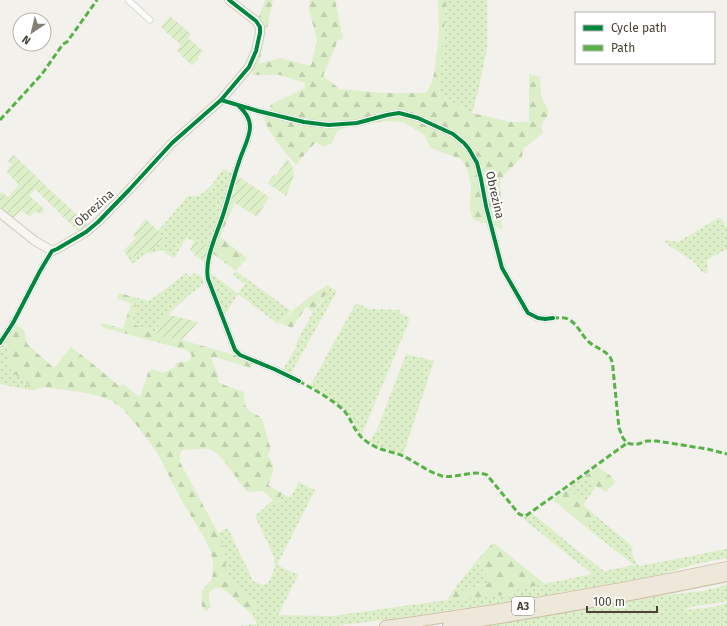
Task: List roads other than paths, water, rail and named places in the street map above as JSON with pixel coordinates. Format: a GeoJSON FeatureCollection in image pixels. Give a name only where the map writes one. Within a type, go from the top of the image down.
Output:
{"type":"FeatureCollection","features":[{"type":"Feature","properties":{"kind":"highway","name":"A3"},"geometry":{"type":"LineString","coordinates":[[386,626],[573,597],[727,567]]}},
{"type":"Feature","properties":{"kind":"highway","name":"A3"},"geometry":{"type":"LineString","coordinates":[[448,626],[586,604],[727,576]]}},
{"type":"Feature","properties":{"kind":"street"},"geometry":{"type":"LineString","coordinates":[[128,0],[150,20]]}},
{"type":"Feature","properties":{"kind":"street","name":"Obrezina"},"geometry":{"type":"LineString","coordinates":[[52,251],[58,250],[86,232],[98,222],[172,143],[221,100],[249,67],[256,51],[260,27],[256,21],[229,0]]}},
{"type":"Feature","properties":{"kind":"street","name":"Obrezina"},"geometry":{"type":"LineString","coordinates":[[221,100],[304,122],[329,125],[357,123],[399,113],[418,118],[453,134],[469,149],[477,163],[486,206],[502,268],[528,313],[538,318],[553,318]]}},
{"type":"Feature","properties":{"kind":"street"},"geometry":{"type":"LineString","coordinates":[[239,106],[248,117],[250,127],[249,134],[211,249],[208,262],[208,279],[238,353],[299,382]]}},
{"type":"Feature","properties":{"kind":"street"},"geometry":{"type":"LineString","coordinates":[[0,213],[35,241],[52,251],[0,344]]}}]}
